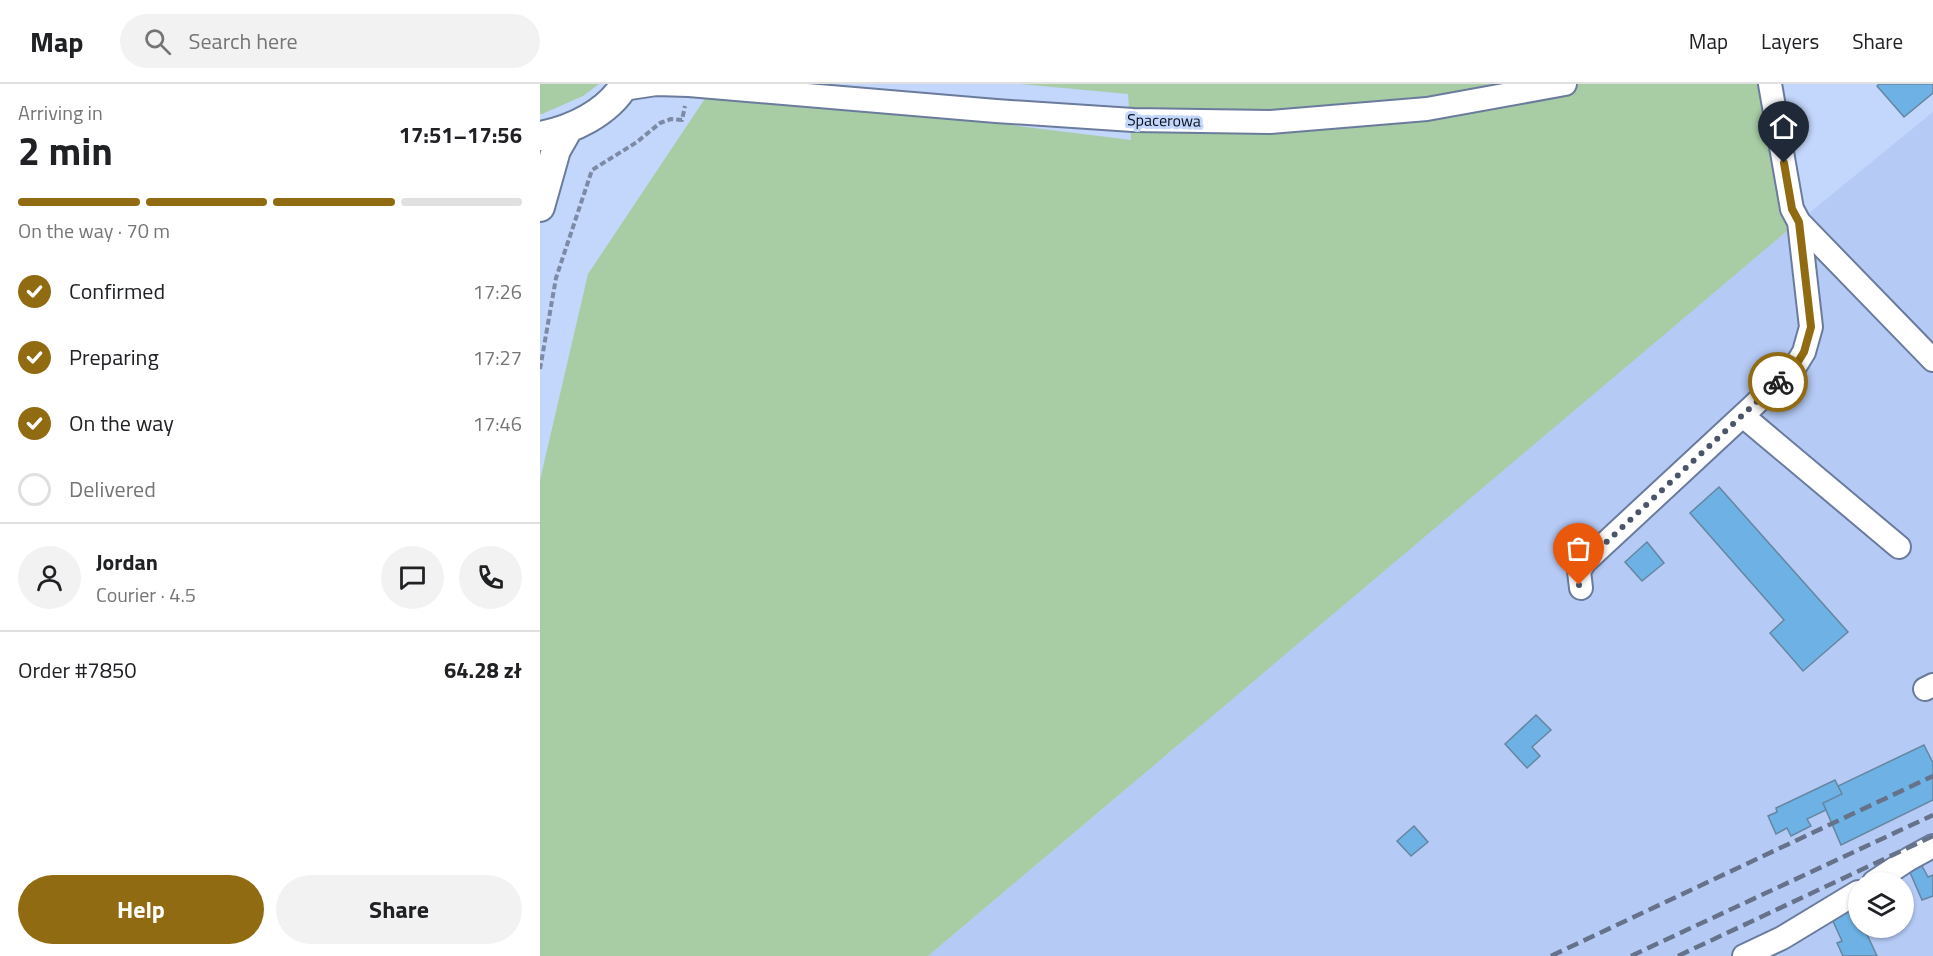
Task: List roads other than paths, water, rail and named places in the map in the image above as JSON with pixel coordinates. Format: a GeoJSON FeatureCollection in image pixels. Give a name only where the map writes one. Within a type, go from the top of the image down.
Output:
{"type":"FeatureCollection","features":[{"type":"Feature","properties":{"kind":"main road"},"geometry":{"type":"LineString","coordinates":[[540,136],[568,129],[600,111],[624,86]]}},
{"type":"Feature","properties":{"kind":"main road"},"geometry":{"type":"LineString","coordinates":[[540,207],[556,150],[568,129]]}},
{"type":"Feature","properties":{"kind":"street","name":"Spacerowa"},"geometry":{"type":"LineString","coordinates":[[624,86],[656,84],[755,87],[996,111],[1133,120],[1270,122],[1427,109],[1565,84]]}},
{"type":"Feature","properties":{"kind":"street"},"geometry":{"type":"LineString","coordinates":[[1770,84],[1792,209],[1799,222],[1933,360]]}},
{"type":"Feature","properties":{"kind":"street"},"geometry":{"type":"LineString","coordinates":[[1581,588],[1580,571],[1585,562],[1743,416],[1796,365],[1804,352],[1811,327],[1799,222]]}},
{"type":"Feature","properties":{"kind":"street"},"geometry":{"type":"LineString","coordinates":[[1743,416],[1899,547]]}},
{"type":"Feature","properties":{"kind":"street"},"geometry":{"type":"LineString","coordinates":[[1889,872],[1933,846]]}},
{"type":"Feature","properties":{"kind":"street"},"geometry":{"type":"LineString","coordinates":[[1744,956],[1782,938],[1848,898]]}},
{"type":"Feature","properties":{"kind":"railway"},"geometry":{"type":"LineString","coordinates":[[1551,956],[1933,776]]}},
{"type":"Feature","properties":{"kind":"railway"},"geometry":{"type":"LineString","coordinates":[[1631,956],[1933,815]]}},
{"type":"Feature","properties":{"kind":"railway"},"geometry":{"type":"LineString","coordinates":[[1678,956],[1933,836]]}}]}
